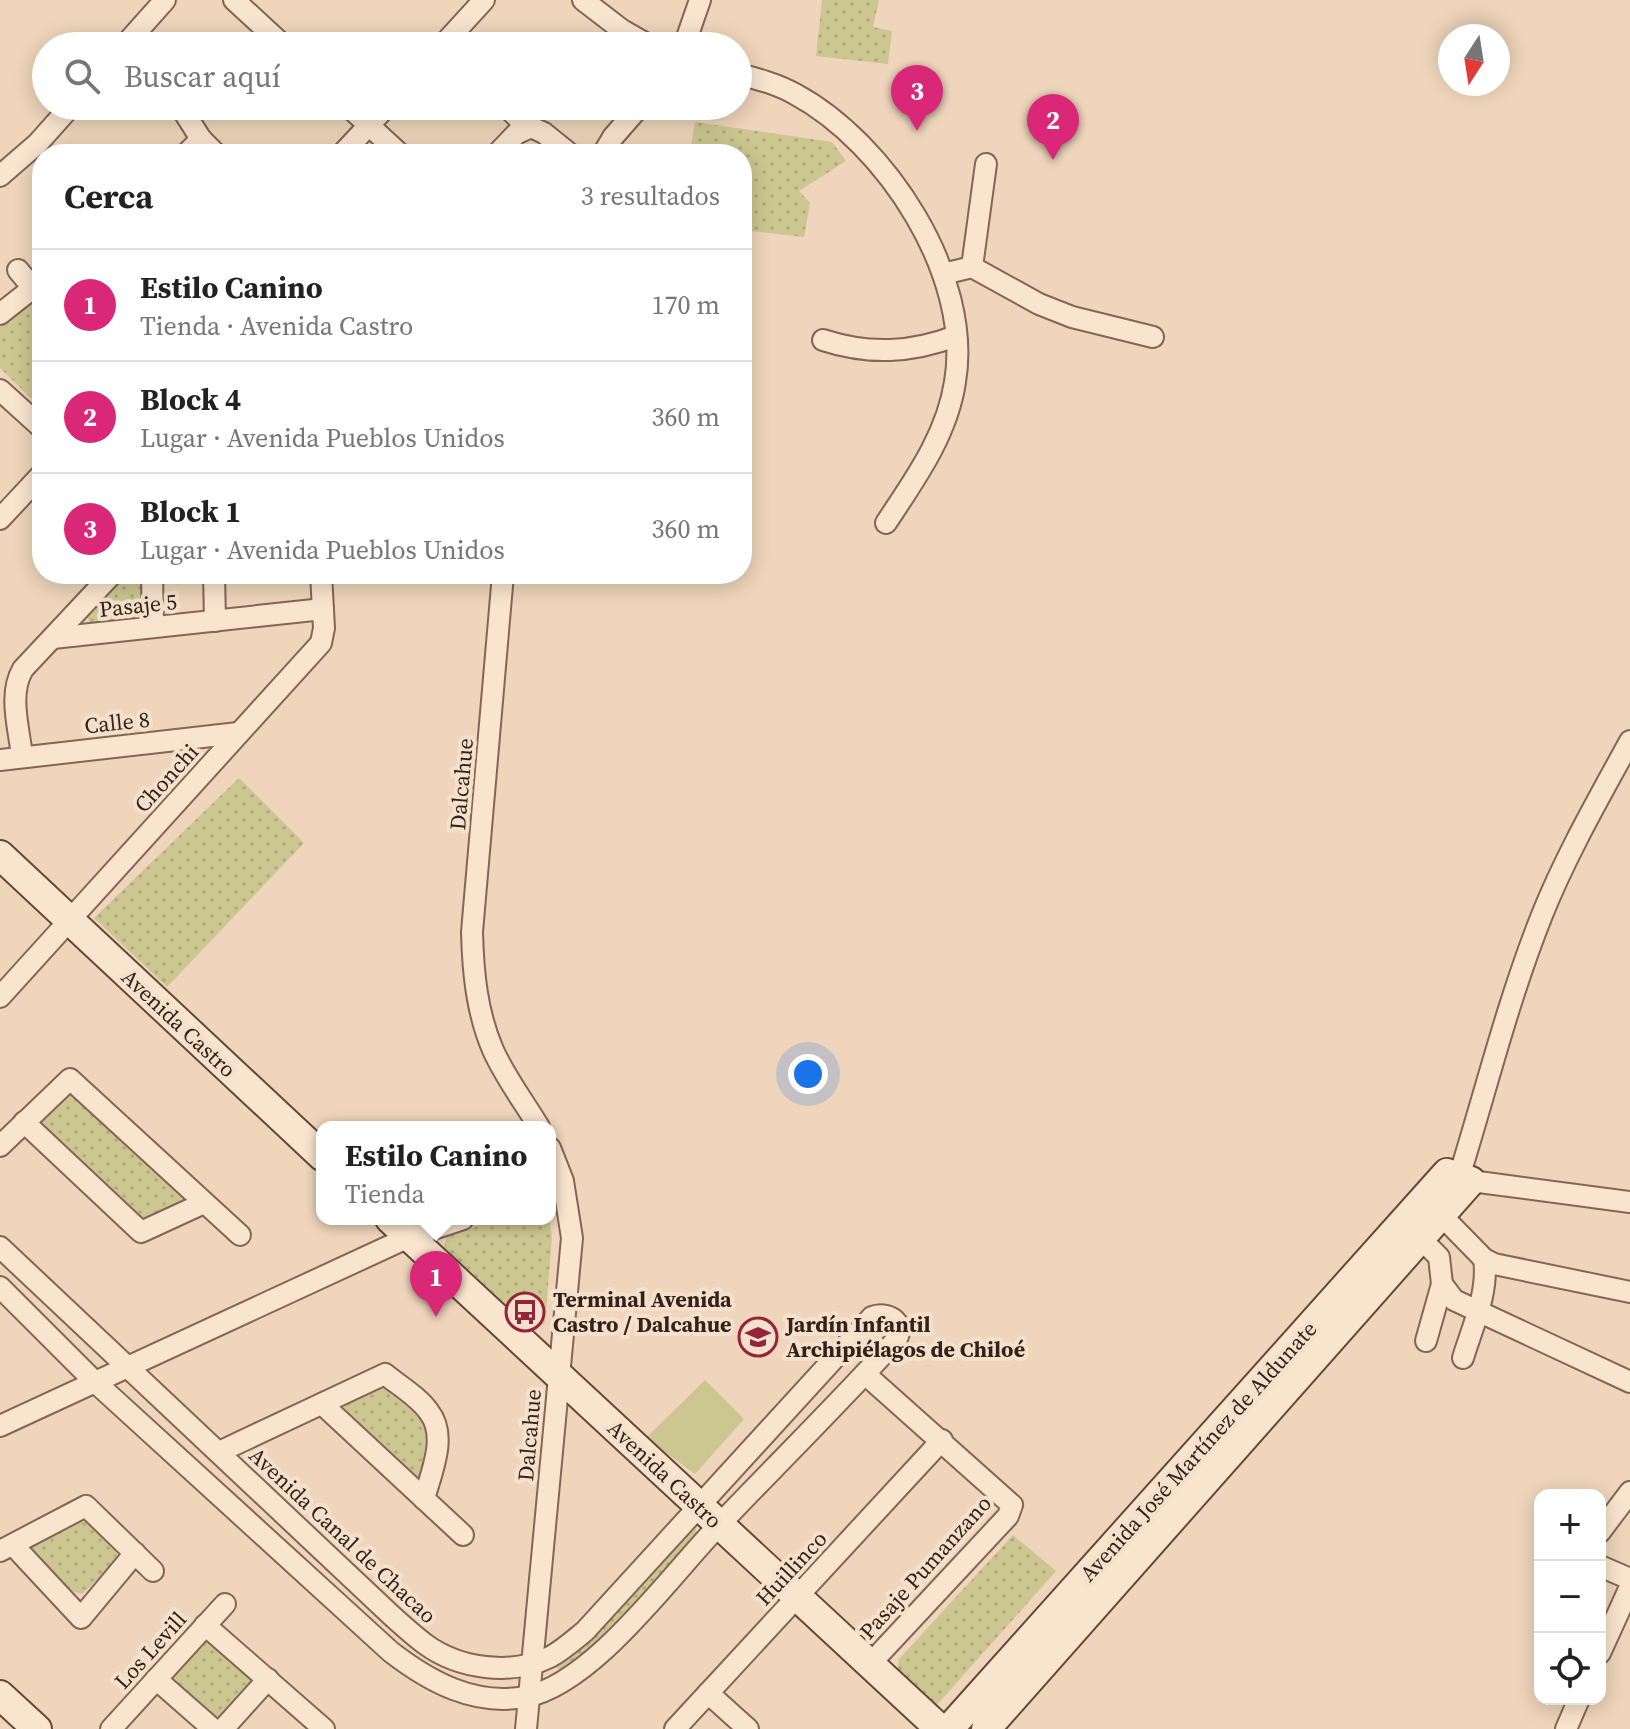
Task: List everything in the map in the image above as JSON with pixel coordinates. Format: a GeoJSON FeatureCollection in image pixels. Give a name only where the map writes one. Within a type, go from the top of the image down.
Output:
{"type":"FeatureCollection","features":[{"type":"Feature","properties":{"kind":"street"},"geometry":{"type":"LineString","coordinates":[[136,32],[165,0]]}},
{"type":"Feature","properties":{"kind":"street"},"geometry":{"type":"LineString","coordinates":[[234,0],[269,32]]}},
{"type":"Feature","properties":{"kind":"street"},"geometry":{"type":"LineString","coordinates":[[455,32],[484,0]]}},
{"type":"Feature","properties":{"kind":"street"},"geometry":{"type":"LineString","coordinates":[[583,0],[626,32]]}},
{"type":"Feature","properties":{"kind":"street"},"geometry":{"type":"LineString","coordinates":[[689,32],[700,0]]}},
{"type":"Feature","properties":{"kind":"street"},"geometry":{"type":"LineString","coordinates":[[752,78],[794,93],[836,121],[851,136],[908,203],[929,239],[943,274],[956,336],[955,384],[946,418],[929,456],[886,523]]}},
{"type":"Feature","properties":{"kind":"street"},"geometry":{"type":"LineString","coordinates":[[47,144],[62,120]]}},
{"type":"Feature","properties":{"kind":"street"},"geometry":{"type":"LineString","coordinates":[[185,120],[193,144]]}},
{"type":"Feature","properties":{"kind":"street"},"geometry":{"type":"LineString","coordinates":[[363,120],[389,144]]}},
{"type":"Feature","properties":{"kind":"street"},"geometry":{"type":"LineString","coordinates":[[352,144],[374,120]]}},
{"type":"Feature","properties":{"kind":"street"},"geometry":{"type":"LineString","coordinates":[[517,120],[523,128],[539,130],[557,144]]}},
{"type":"Feature","properties":{"kind":"street"},"geometry":{"type":"LineString","coordinates":[[609,144],[628,120]]}},
{"type":"Feature","properties":{"kind":"street"},"geometry":{"type":"LineString","coordinates":[[507,144],[523,128]]}},
{"type":"Feature","properties":{"kind":"street"},"geometry":{"type":"LineString","coordinates":[[0,176],[32,156]]}},
{"type":"Feature","properties":{"kind":"street"},"geometry":{"type":"LineString","coordinates":[[972,267],[986,164]]}},
{"type":"Feature","properties":{"kind":"street"},"geometry":{"type":"LineString","coordinates":[[943,274],[972,267],[1039,304],[1072,317],[1153,337]]}},
{"type":"Feature","properties":{"kind":"street"},"geometry":{"type":"LineString","coordinates":[[18,270],[32,285]]}},
{"type":"Feature","properties":{"kind":"street"},"geometry":{"type":"LineString","coordinates":[[0,314],[32,295]]}},
{"type":"Feature","properties":{"kind":"street"},"geometry":{"type":"LineString","coordinates":[[823,340],[862,350],[898,350],[932,345],[956,336]]}},
{"type":"Feature","properties":{"kind":"street"},"geometry":{"type":"LineString","coordinates":[[0,390],[32,419]]}},
{"type":"Feature","properties":{"kind":"street"},"geometry":{"type":"LineString","coordinates":[[0,519],[32,485]]}},
{"type":"Feature","properties":{"kind":"street"},"geometry":{"type":"LineString","coordinates":[[22,756],[15,686],[23,669],[103,584]]}},
{"type":"Feature","properties":{"kind":"street"},"geometry":{"type":"LineString","coordinates":[[152,584],[153,627]]}},
{"type":"Feature","properties":{"kind":"street"},"geometry":{"type":"LineString","coordinates":[[214,584],[215,621]]}},
{"type":"Feature","properties":{"kind":"street","name":"Chonchi"},"geometry":{"type":"LineString","coordinates":[[0,997],[321,643],[324,628],[322,584]]}},
{"type":"Feature","properties":{"kind":"street","name":"Dalcahue"},"geometry":{"type":"LineString","coordinates":[[502,584],[472,932],[473,972],[480,1009],[494,1050],[535,1121]]}},
{"type":"Feature","properties":{"kind":"street","name":"Pasaje 5"},"geometry":{"type":"LineString","coordinates":[[53,638],[323,609]]}},
{"type":"Feature","properties":{"kind":"street","name":"Calle 8"},"geometry":{"type":"LineString","coordinates":[[0,760],[238,733]]}},
{"type":"Feature","properties":{"kind":"street"},"geometry":{"type":"LineString","coordinates":[[1630,741],[1542,914],[1459,1177],[1630,1202]]}},
{"type":"Feature","properties":{"kind":"street","name":"Avenida Castro"},"geometry":{"type":"LineString","coordinates":[[0,855],[316,1150]]}},
{"type":"Feature","properties":{"kind":"street"},"geometry":{"type":"LineString","coordinates":[[0,1146],[70,1079],[240,1235]]}},
{"type":"Feature","properties":{"kind":"street"},"geometry":{"type":"LineString","coordinates":[[24,1122],[141,1232],[204,1203]]}},
{"type":"Feature","properties":{"kind":"street","name":"Avenida José Martínez de Aldunate"},"geometry":{"type":"LineString","coordinates":[[986,1729],[1441,1215],[1459,1177]]}},
{"type":"Feature","properties":{"kind":"street","name":"Avenida José Martínez de Aldunate"},"geometry":{"type":"LineString","coordinates":[[949,1729],[1459,1177]]}},
{"type":"Feature","properties":{"kind":"street","name":"Dalcahue"},"geometry":{"type":"LineString","coordinates":[[526,1729],[572,1238],[556,1184]]}},
{"type":"Feature","properties":{"kind":"street"},"geometry":{"type":"LineString","coordinates":[[1441,1215],[1489,1262],[1630,1292]]}},
{"type":"Feature","properties":{"kind":"street"},"geometry":{"type":"LineString","coordinates":[[0,1426],[128,1368],[400,1228],[421,1225]]}},
{"type":"Feature","properties":{"kind":"street","name":"Avenida Castro"},"geometry":{"type":"LineString","coordinates":[[400,1228],[940,1729]]}},
{"type":"Feature","properties":{"kind":"street"},"geometry":{"type":"LineString","coordinates":[[1420,1238],[1439,1257],[1442,1284],[1426,1341]]}},
{"type":"Feature","properties":{"kind":"street","name":"Avenida Canal de Chacao"},"geometry":{"type":"LineString","coordinates":[[0,1247],[425,1645],[447,1657],[477,1666],[506,1669],[532,1664],[551,1656],[585,1631],[710,1516],[865,1374],[900,1332],[894,1319],[879,1314],[872,1317],[710,1516],[604,1651],[557,1685],[528,1696],[506,1699],[468,1694],[433,1681],[391,1652],[95,1382],[0,1287]]}},
{"type":"Feature","properties":{"kind":"street"},"geometry":{"type":"LineString","coordinates":[[1463,1358],[1489,1262]]}},
{"type":"Feature","properties":{"kind":"street"},"geometry":{"type":"LineString","coordinates":[[1442,1284],[1454,1300],[1630,1382]]}},
{"type":"Feature","properties":{"kind":"street"},"geometry":{"type":"LineString","coordinates":[[219,1452],[385,1374],[429,1411],[437,1431],[424,1499]]}},
{"type":"Feature","properties":{"kind":"street","name":"Pasaje Pumanzano"},"geometry":{"type":"LineString","coordinates":[[865,1374],[1009,1501],[1011,1510],[870,1664]]}},
{"type":"Feature","properties":{"kind":"street"},"geometry":{"type":"LineString","coordinates":[[322,1404],[463,1535]]}},
{"type":"Feature","properties":{"kind":"street","name":"Huillinco"},"geometry":{"type":"LineString","coordinates":[[675,1729],[942,1440]]}},
{"type":"Feature","properties":{"kind":"street"},"geometry":{"type":"LineString","coordinates":[[1606,1524],[1630,1492]]}},
{"type":"Feature","properties":{"kind":"street"},"geometry":{"type":"LineString","coordinates":[[135,1553],[81,1618],[6,1548],[86,1506],[135,1553],[153,1571]]}},
{"type":"Feature","properties":{"kind":"street"},"geometry":{"type":"LineString","coordinates":[[1606,1569],[1630,1579]]}},
{"type":"Feature","properties":{"kind":"street"},"geometry":{"type":"LineString","coordinates":[[1606,1640],[1630,1587]]}},
{"type":"Feature","properties":{"kind":"street","name":"Los Levill"},"geometry":{"type":"LineString","coordinates":[[111,1729],[225,1604]]}},
{"type":"Feature","properties":{"kind":"street"},"geometry":{"type":"LineString","coordinates":[[205,1625],[324,1729]]}},
{"type":"Feature","properties":{"kind":"street"},"geometry":{"type":"LineString","coordinates":[[156,1679],[213,1729]]}},
{"type":"Feature","properties":{"kind":"street"},"geometry":{"type":"LineString","coordinates":[[223,1729],[268,1679]]}},
{"type":"Feature","properties":{"kind":"street"},"geometry":{"type":"LineString","coordinates":[[708,1693],[748,1729]]}},
{"type":"Feature","properties":{"kind":"street"},"geometry":{"type":"LineString","coordinates":[[0,1695],[37,1729]]}},
{"type":"Feature","properties":{"kind":"street"},"geometry":{"type":"LineString","coordinates":[[1568,1726],[1577,1705]]}},
{"type":"Feature","properties":{"kind":"shaded area"},"geometry":{"type":"Polygon","coordinates":[[[822,0],[879,0],[873,27],[892,31],[888,64],[816,56],[822,0]]]}},
{"type":"Feature","properties":{"kind":"shaded area"},"geometry":{"type":"Polygon","coordinates":[[[695,122],[832,142],[846,161],[799,191],[810,203],[804,237],[752,231],[752,144],[692,144],[695,122]]]}},
{"type":"Feature","properties":{"kind":"shaded area"},"geometry":{"type":"Polygon","coordinates":[[[32,303],[32,399],[0,368],[0,324],[32,303]]]}},
{"type":"Feature","properties":{"kind":"shaded area"},"geometry":{"type":"Polygon","coordinates":[[[113,584],[146,584],[148,615],[140,622],[91,626],[86,613],[113,584]]]}},
{"type":"Feature","properties":{"kind":"shaded area"},"geometry":{"type":"Polygon","coordinates":[[[239,778],[304,843],[167,987],[94,918],[239,778]]]}},
{"type":"Feature","properties":{"kind":"shaded area"},"geometry":{"type":"Polygon","coordinates":[[[67,1088],[186,1199],[185,1202],[143,1222],[39,1128],[37,1117],[67,1088]]]}},
{"type":"Feature","properties":{"kind":"shaded area"},"geometry":{"type":"Polygon","coordinates":[[[479,1225],[550,1225],[552,1236],[545,1323],[533,1330],[444,1247],[447,1236],[479,1225]]]}},
{"type":"Feature","properties":{"kind":"shaded area"},"geometry":{"type":"Polygon","coordinates":[[[705,1380],[744,1419],[695,1474],[646,1438],[705,1380]]]}},
{"type":"Feature","properties":{"kind":"shaded area"},"geometry":{"type":"Polygon","coordinates":[[[382,1385],[400,1397],[423,1425],[426,1439],[419,1476],[409,1475],[344,1409],[344,1402],[382,1385]]]}},
{"type":"Feature","properties":{"kind":"shaded area"},"geometry":{"type":"Polygon","coordinates":[[[78,1520],[101,1532],[117,1554],[113,1565],[82,1594],[72,1591],[32,1550],[33,1543],[78,1520]]]}},
{"type":"Feature","properties":{"kind":"shaded area"},"geometry":{"type":"Polygon","coordinates":[[[691,1527],[696,1529],[696,1536],[634,1607],[583,1656],[565,1670],[557,1668],[556,1665],[691,1527]]]}},
{"type":"Feature","properties":{"kind":"shaded area"},"geometry":{"type":"Polygon","coordinates":[[[1013,1535],[1056,1571],[935,1707],[897,1673],[899,1659],[1013,1535]]]}},
{"type":"Feature","properties":{"kind":"shaded area"},"geometry":{"type":"Polygon","coordinates":[[[204,1637],[253,1676],[254,1683],[219,1719],[215,1719],[174,1679],[174,1672],[204,1637]]]}},
{"type":"Feature","properties":{"kind":"place","name":"Block 1"},"geometry":{"type":"Point","coordinates":[917,131]}},
{"type":"Feature","properties":{"kind":"place","name":"Block 4"},"geometry":{"type":"Point","coordinates":[1053,160]}},
{"type":"Feature","properties":{"kind":"place","name":"Terminal Avenida Castro / Dalcahue"},"geometry":{"type":"Point","coordinates":[525,1312]}},
{"type":"Feature","properties":{"kind":"place","name":"Estilo Canino"},"geometry":{"type":"Point","coordinates":[436,1317]}},
{"type":"Feature","properties":{"kind":"place","name":"Jardín Infantil Archipiélagos de Chiloé"},"geometry":{"type":"Point","coordinates":[758,1337]}}]}
